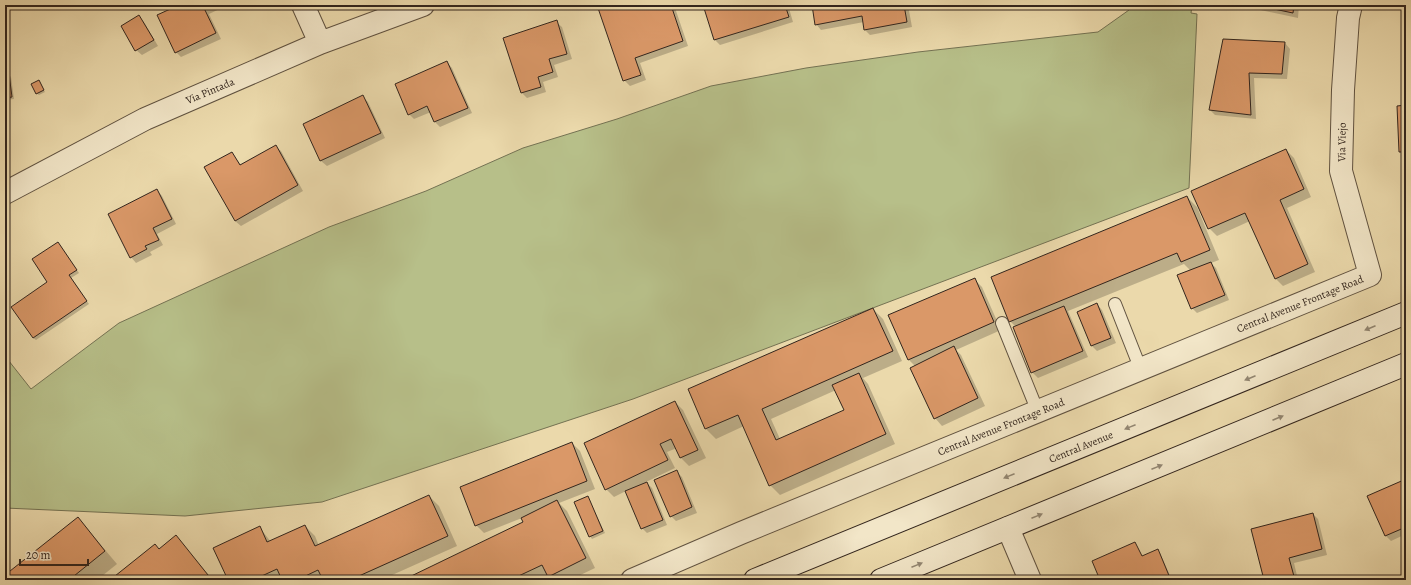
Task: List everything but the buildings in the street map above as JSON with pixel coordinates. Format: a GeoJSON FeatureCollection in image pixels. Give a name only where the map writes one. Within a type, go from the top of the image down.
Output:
{"type":"FeatureCollection","features":[{"type":"Feature","properties":{"kind":"street"},"geometry":{"type":"LineString","coordinates":[[303,5],[320,43]]}},
{"type":"Feature","properties":{"kind":"street","name":"Via Pintada"},"geometry":{"type":"LineString","coordinates":[[5,193],[145,119],[320,43],[423,5]]}},
{"type":"Feature","properties":{"kind":"street","name":"Via Viejo"},"geometry":{"type":"LineString","coordinates":[[1351,5],[1348,18],[1343,90],[1341,171],[1370,276]]}},
{"type":"Feature","properties":{"kind":"street","name":"Central Avenue Frontage Road"},"geometry":{"type":"LineString","coordinates":[[632,580],[749,530],[1370,276]]}},
{"type":"Feature","properties":{"kind":"street","name":"Central Avenue"},"geometry":{"type":"LineString","coordinates":[[755,580],[1406,313]]}},
{"type":"Feature","properties":{"kind":"street"},"geometry":{"type":"LineString","coordinates":[[880,580],[1406,364]]}},
{"type":"Feature","properties":{"kind":"street"},"geometry":{"type":"LineString","coordinates":[[1008,528],[1030,580]]}},
{"type":"Feature","properties":{"kind":"lane"},"geometry":{"type":"LineString","coordinates":[[1115,304],[1141,370]]}},
{"type":"Feature","properties":{"kind":"lane"},"geometry":{"type":"LineString","coordinates":[[1002,323],[1038,412]]}},
{"type":"Feature","properties":{"kind":"green space"},"geometry":{"type":"Polygon","coordinates":[[[1129,5],[1192,5],[1191,13],[1197,14],[1189,188],[633,399],[322,502],[185,516],[5,508],[5,356],[31,389],[119,323],[329,227],[426,191],[523,148],[617,119],[711,86],[806,68],[918,52],[1098,32],[1129,10],[1129,5]]]}}]}
